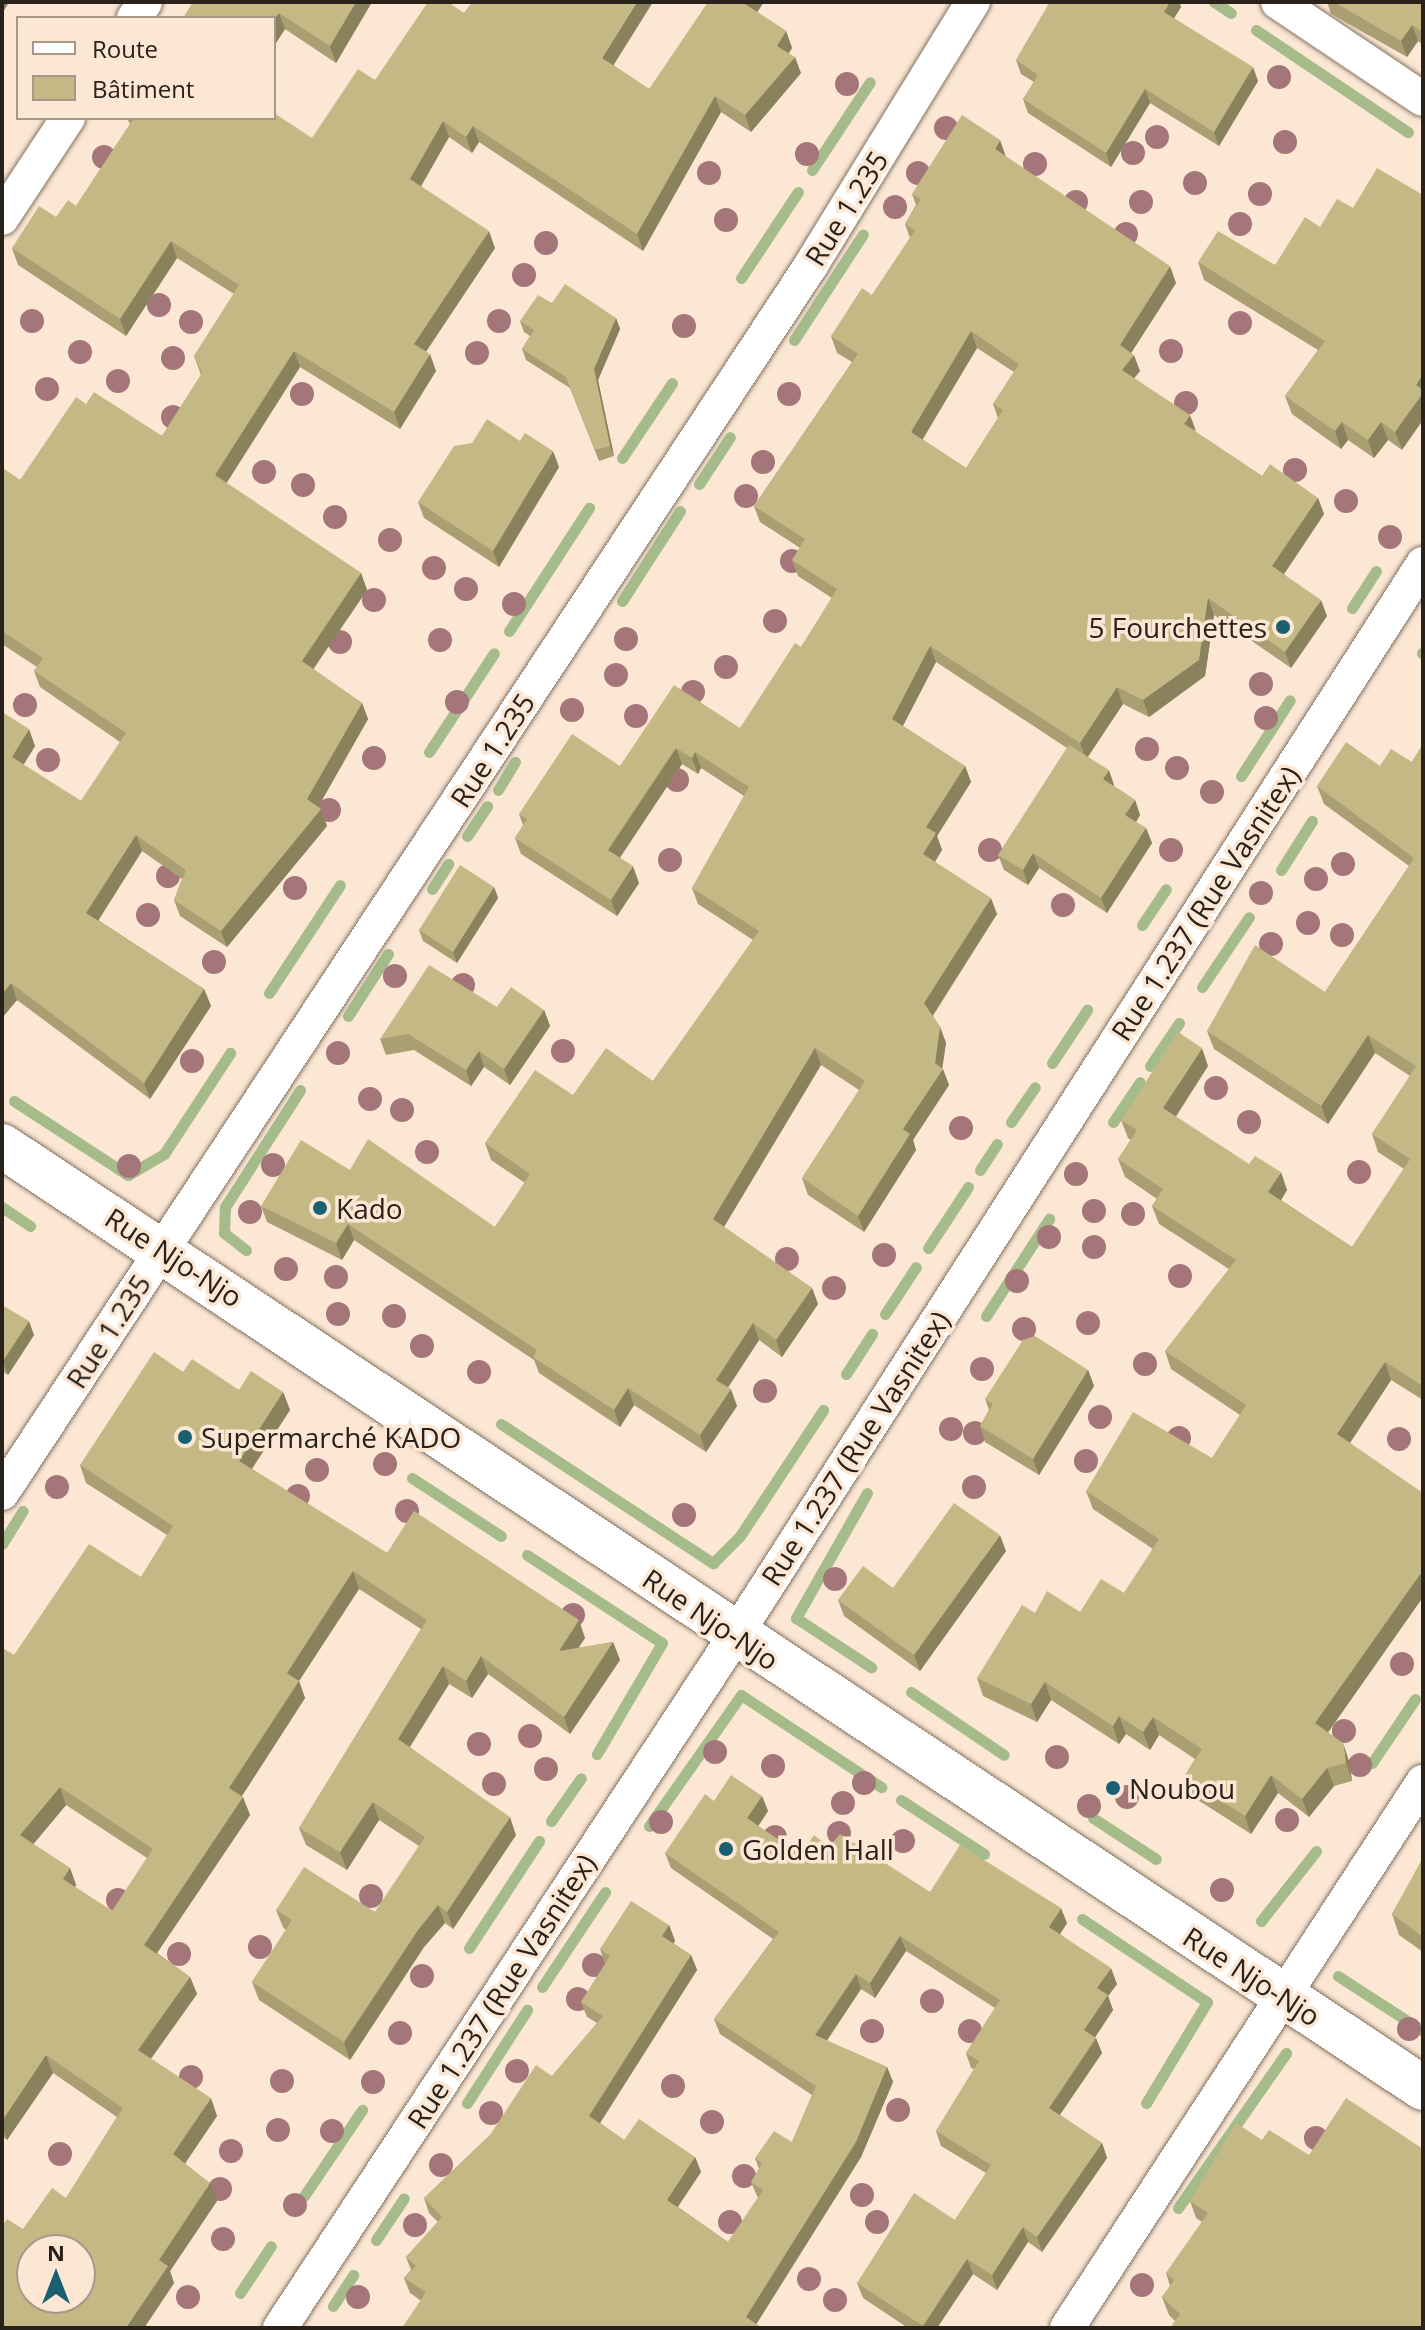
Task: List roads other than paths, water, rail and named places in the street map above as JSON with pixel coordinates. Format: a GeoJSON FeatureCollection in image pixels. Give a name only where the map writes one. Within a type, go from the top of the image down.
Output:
{"type":"FeatureCollection","features":[{"type":"Feature","properties":{"kind":"main road","name":"Rue Njo-Njo"},"geometry":{"type":"LineString","coordinates":[[2,1146],[162,1248],[735,1636],[1423,2088]]}},
{"type":"Feature","properties":{"kind":"street","name":"Rue 1.235"},"geometry":{"type":"LineString","coordinates":[[2,1493],[811,265],[973,2]]}},
{"type":"Feature","properties":{"kind":"street"},"geometry":{"type":"LineString","coordinates":[[1278,2],[1423,99]]}},
{"type":"Feature","properties":{"kind":"street"},"geometry":{"type":"LineString","coordinates":[[2,218],[67,120]]}},
{"type":"Feature","properties":{"kind":"street","name":"Rue 1.237 (Rue Vasnitex)"},"geometry":{"type":"LineString","coordinates":[[280,2328],[735,1636],[1423,564]]}},
{"type":"Feature","properties":{"kind":"street"},"geometry":{"type":"LineString","coordinates":[[1067,2328],[1423,1782]]}},
{"type":"Feature","properties":{"kind":"waterway"},"geometry":{"type":"LineString","coordinates":[[1214,2],[1231,13]]}},
{"type":"Feature","properties":{"kind":"waterway"},"geometry":{"type":"LineString","coordinates":[[1256,30],[1408,132]]}},
{"type":"Feature","properties":{"kind":"waterway"},"geometry":{"type":"LineString","coordinates":[[812,170],[870,82]]}},
{"type":"Feature","properties":{"kind":"waterway"},"geometry":{"type":"LineString","coordinates":[[741,278],[798,192]]}},
{"type":"Feature","properties":{"kind":"waterway"},"geometry":{"type":"LineString","coordinates":[[794,340],[863,234]]}},
{"type":"Feature","properties":{"kind":"waterway"},"geometry":{"type":"LineString","coordinates":[[622,458],[672,383]]}},
{"type":"Feature","properties":{"kind":"waterway"},"geometry":{"type":"LineString","coordinates":[[699,484],[730,437]]}},
{"type":"Feature","properties":{"kind":"waterway"},"geometry":{"type":"LineString","coordinates":[[509,631],[589,508]]}},
{"type":"Feature","properties":{"kind":"waterway"},"geometry":{"type":"LineString","coordinates":[[622,601],[680,511]]}},
{"type":"Feature","properties":{"kind":"waterway"},"geometry":{"type":"LineString","coordinates":[[1352,608],[1376,571]]}},
{"type":"Feature","properties":{"kind":"waterway"},"geometry":{"type":"LineString","coordinates":[[429,752],[494,653]]}},
{"type":"Feature","properties":{"kind":"waterway"},"geometry":{"type":"LineString","coordinates":[[1241,776],[1290,700]]}},
{"type":"Feature","properties":{"kind":"waterway"},"geometry":{"type":"LineString","coordinates":[[498,790],[515,762]]}},
{"type":"Feature","properties":{"kind":"waterway"},"geometry":{"type":"LineString","coordinates":[[467,836],[487,806]]}},
{"type":"Feature","properties":{"kind":"waterway"},"geometry":{"type":"LineString","coordinates":[[1281,870],[1312,821]]}},
{"type":"Feature","properties":{"kind":"waterway"},"geometry":{"type":"LineString","coordinates":[[432,889],[448,864]]}},
{"type":"Feature","properties":{"kind":"waterway"},"geometry":{"type":"LineString","coordinates":[[269,993],[340,885]]}},
{"type":"Feature","properties":{"kind":"waterway"},"geometry":{"type":"LineString","coordinates":[[1142,925],[1166,889]]}},
{"type":"Feature","properties":{"kind":"waterway"},"geometry":{"type":"LineString","coordinates":[[1202,987],[1249,917]]}},
{"type":"Feature","properties":{"kind":"waterway"},"geometry":{"type":"LineString","coordinates":[[348,1016],[388,954]]}},
{"type":"Feature","properties":{"kind":"waterway"},"geometry":{"type":"LineString","coordinates":[[1052,1063],[1087,1010]]}},
{"type":"Feature","properties":{"kind":"waterway"},"geometry":{"type":"LineString","coordinates":[[1150,1066],[1179,1023]]}},
{"type":"Feature","properties":{"kind":"waterway"},"geometry":{"type":"LineString","coordinates":[[14,1101],[128,1175],[164,1154],[230,1053]]}},
{"type":"Feature","properties":{"kind":"waterway"},"geometry":{"type":"LineString","coordinates":[[1113,1122],[1140,1082]]}},
{"type":"Feature","properties":{"kind":"waterway"},"geometry":{"type":"LineString","coordinates":[[1011,1122],[1035,1087]]}},
{"type":"Feature","properties":{"kind":"waterway"},"geometry":{"type":"LineString","coordinates":[[246,1250],[224,1233],[225,1207],[300,1090]]}},
{"type":"Feature","properties":{"kind":"waterway"},"geometry":{"type":"LineString","coordinates":[[980,1170],[997,1144]]}},
{"type":"Feature","properties":{"kind":"waterway"},"geometry":{"type":"LineString","coordinates":[[928,1248],[968,1187]]}},
{"type":"Feature","properties":{"kind":"waterway"},"geometry":{"type":"LineString","coordinates":[[2,1207],[30,1226]]}},
{"type":"Feature","properties":{"kind":"waterway"},"geometry":{"type":"LineString","coordinates":[[986,1316],[1049,1219]]}},
{"type":"Feature","properties":{"kind":"waterway"},"geometry":{"type":"LineString","coordinates":[[885,1314],[916,1267]]}},
{"type":"Feature","properties":{"kind":"waterway"},"geometry":{"type":"LineString","coordinates":[[846,1374],[872,1334]]}},
{"type":"Feature","properties":{"kind":"waterway"},"geometry":{"type":"LineString","coordinates":[[501,1424],[713,1563],[740,1536],[823,1410]]}},
{"type":"Feature","properties":{"kind":"waterway"},"geometry":{"type":"LineString","coordinates":[[412,1478],[501,1536]]}},
{"type":"Feature","properties":{"kind":"waterway"},"geometry":{"type":"LineString","coordinates":[[867,1493],[796,1618],[871,1667]]}},
{"type":"Feature","properties":{"kind":"waterway"},"geometry":{"type":"LineString","coordinates":[[2,1544],[23,1511]]}},
{"type":"Feature","properties":{"kind":"waterway"},"geometry":{"type":"LineString","coordinates":[[527,1555],[662,1643],[597,1754]]}},
{"type":"Feature","properties":{"kind":"waterway"},"geometry":{"type":"LineString","coordinates":[[911,1692],[1004,1755]]}},
{"type":"Feature","properties":{"kind":"waterway"},"geometry":{"type":"LineString","coordinates":[[649,1826],[741,1695],[881,1787]]}},
{"type":"Feature","properties":{"kind":"waterway"},"geometry":{"type":"LineString","coordinates":[[1372,1763],[1415,1699]]}},
{"type":"Feature","properties":{"kind":"waterway"},"geometry":{"type":"LineString","coordinates":[[551,1821],[581,1778]]}},
{"type":"Feature","properties":{"kind":"waterway"},"geometry":{"type":"LineString","coordinates":[[901,1800],[984,1854]]}},
{"type":"Feature","properties":{"kind":"waterway"},"geometry":{"type":"LineString","coordinates":[[1093,1818],[1156,1859]]}},
{"type":"Feature","properties":{"kind":"waterway"},"geometry":{"type":"LineString","coordinates":[[469,1948],[539,1841]]}},
{"type":"Feature","properties":{"kind":"waterway"},"geometry":{"type":"LineString","coordinates":[[1261,1921],[1316,1851]]}},
{"type":"Feature","properties":{"kind":"waterway"},"geometry":{"type":"LineString","coordinates":[[542,1987],[605,1892]]}},
{"type":"Feature","properties":{"kind":"waterway"},"geometry":{"type":"LineString","coordinates":[[1082,1919],[1207,2002],[1146,2103]]}},
{"type":"Feature","properties":{"kind":"waterway"},"geometry":{"type":"LineString","coordinates":[[1338,1976],[1423,2031]]}},
{"type":"Feature","properties":{"kind":"waterway"},"geometry":{"type":"LineString","coordinates":[[467,2103],[527,2010]]}},
{"type":"Feature","properties":{"kind":"waterway"},"geometry":{"type":"LineString","coordinates":[[1178,2208],[1286,2053]]}},
{"type":"Feature","properties":{"kind":"waterway"},"geometry":{"type":"LineString","coordinates":[[304,2196],[362,2110]]}},
{"type":"Feature","properties":{"kind":"waterway"},"geometry":{"type":"LineString","coordinates":[[376,2240],[404,2198]]}},
{"type":"Feature","properties":{"kind":"waterway"},"geometry":{"type":"LineString","coordinates":[[240,2293],[271,2246]]}},
{"type":"Feature","properties":{"kind":"waterway"},"geometry":{"type":"LineString","coordinates":[[333,2306],[353,2275]]}},
{"type":"Feature","properties":{"kind":"place","name":"5 Fourchettes"},"geometry":{"type":"Point","coordinates":[1283,627]}},
{"type":"Feature","properties":{"kind":"place","name":"Kado"},"geometry":{"type":"Point","coordinates":[320,1208]}},
{"type":"Feature","properties":{"kind":"place","name":"Supermarché KADO"},"geometry":{"type":"Point","coordinates":[185,1437]}},
{"type":"Feature","properties":{"kind":"place","name":"Noubou"},"geometry":{"type":"Point","coordinates":[1113,1788]}},
{"type":"Feature","properties":{"kind":"place","name":"Golden Hall"},"geometry":{"type":"Point","coordinates":[726,1849]}}]}
